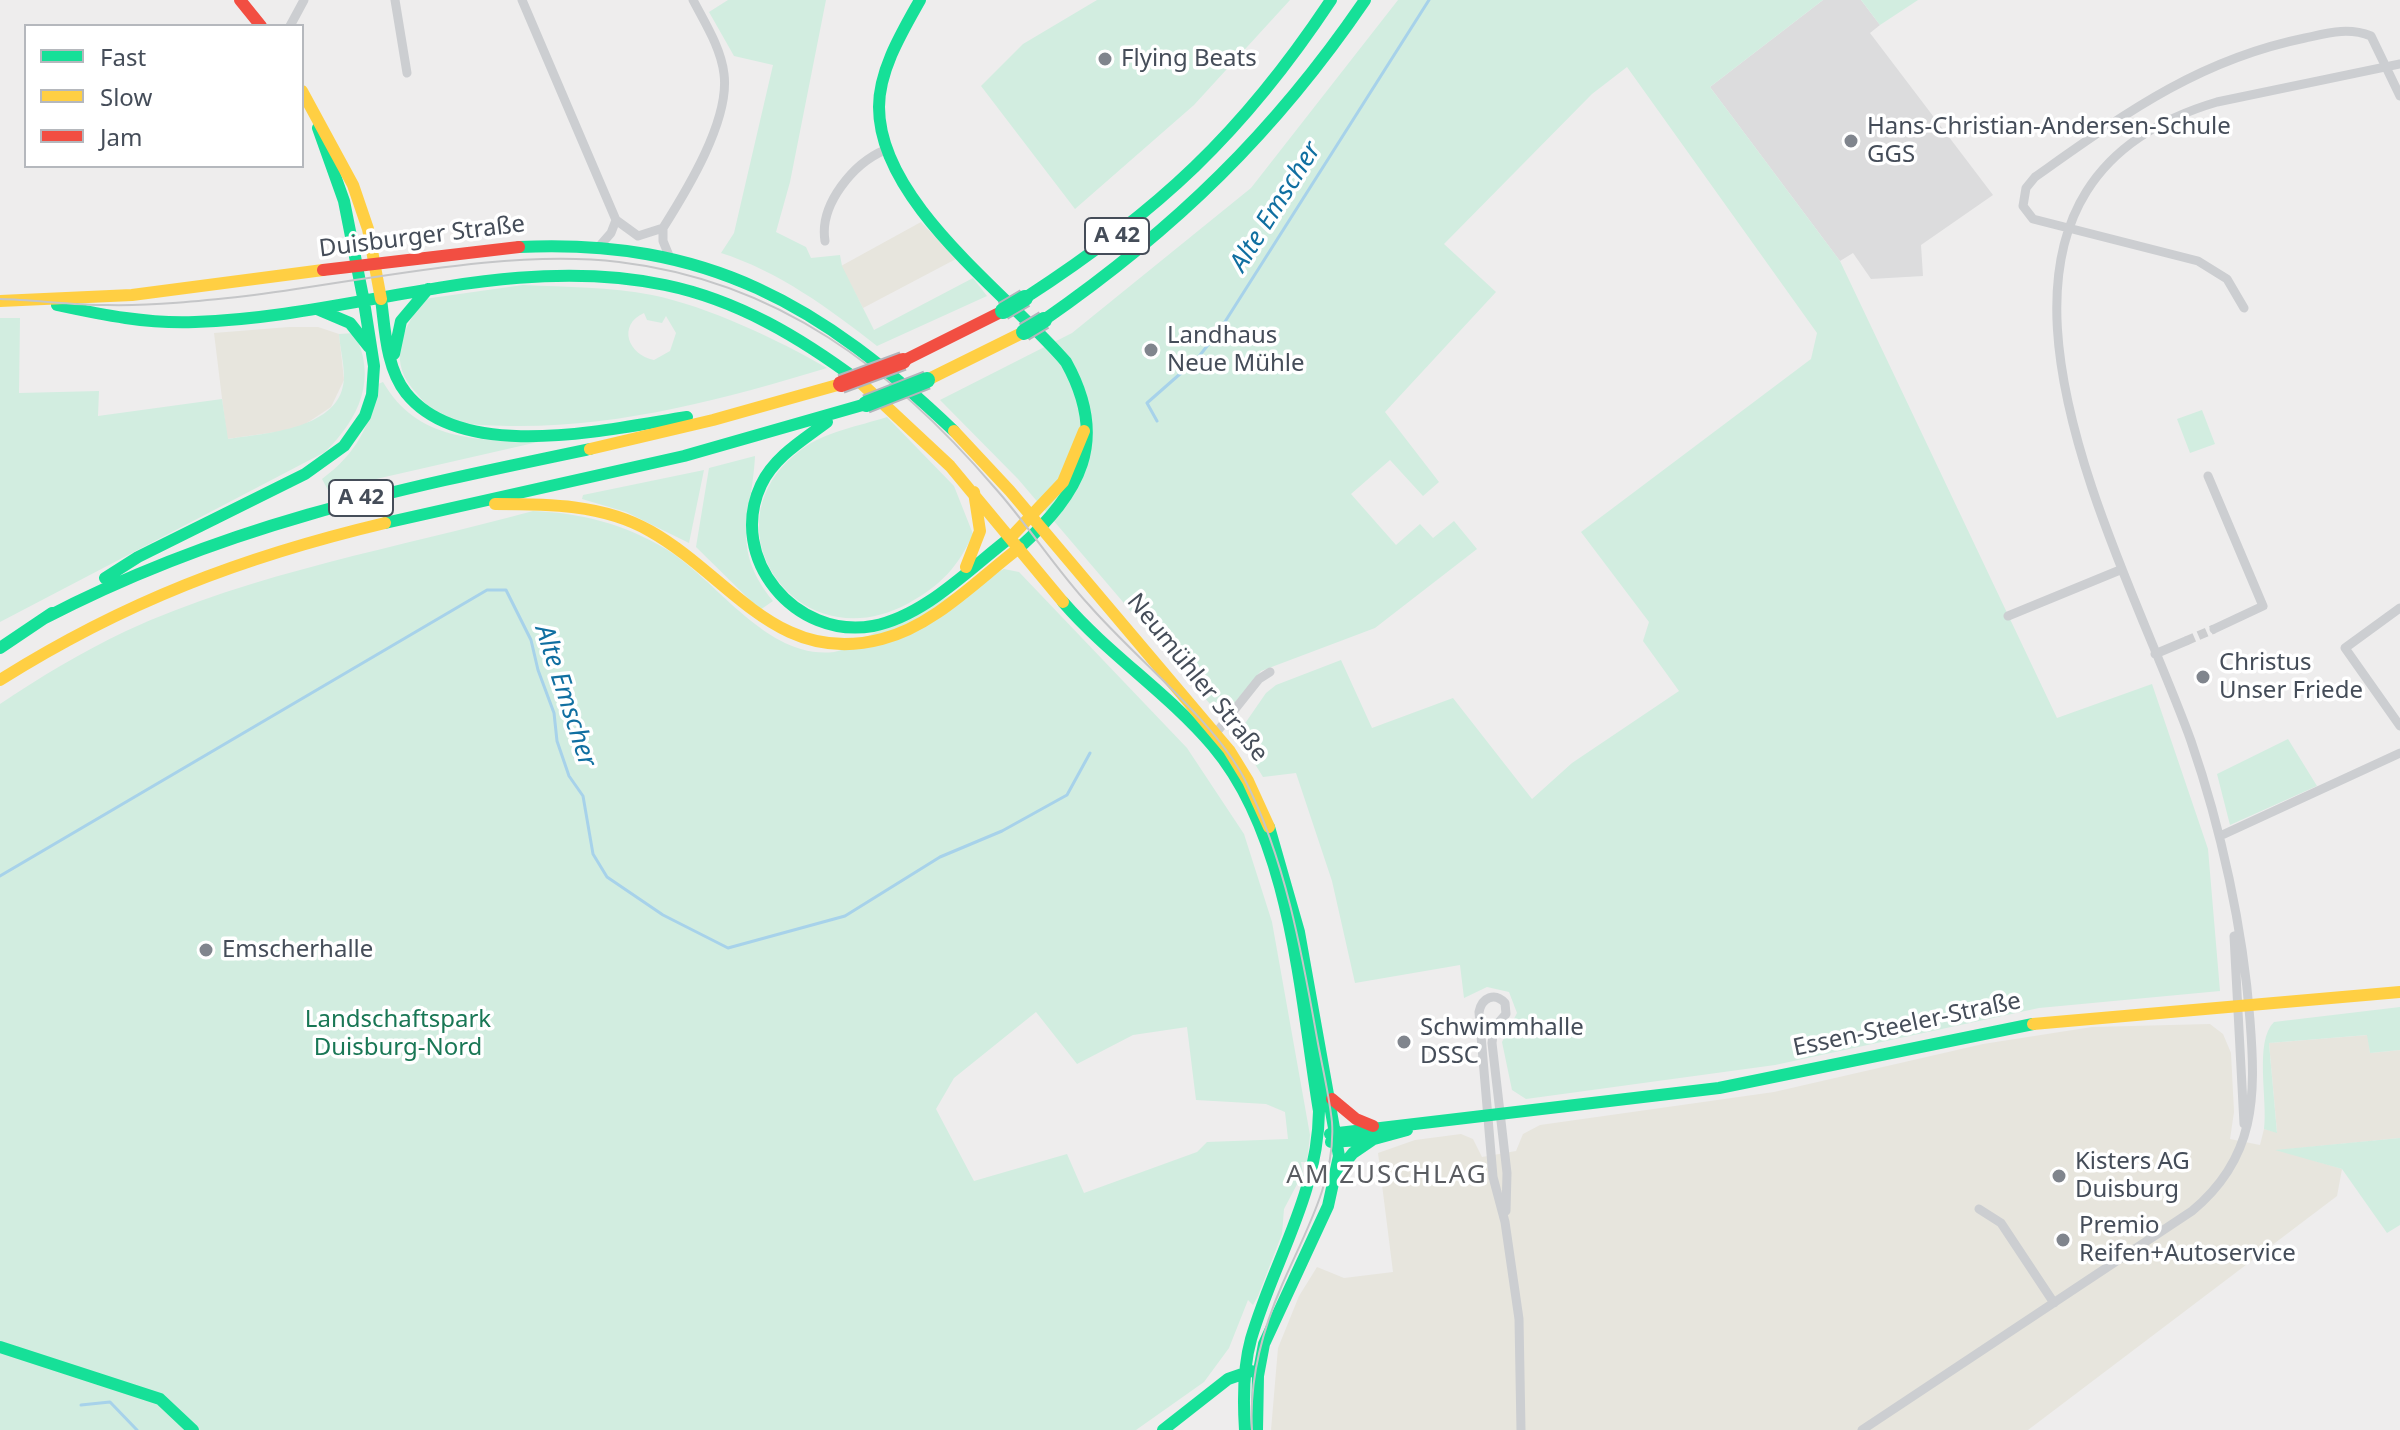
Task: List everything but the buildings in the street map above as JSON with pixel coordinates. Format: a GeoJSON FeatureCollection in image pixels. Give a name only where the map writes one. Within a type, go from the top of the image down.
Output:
{"type":"FeatureCollection","features":[{"type":"Feature","properties":{"kind":"main road"},"geometry":{"type":"LineString","coordinates":[[240,0],[259,24]]}},
{"type":"Feature","properties":{"kind":"main road"},"geometry":{"type":"LineString","coordinates":[[458,505],[563,504],[625,519],[670,542],[697,562],[757,618],[777,630],[833,646],[884,639],[913,626],[1072,495],[1089,448],[1080,390],[1066,362],[921,208],[898,178],[885,150],[879,110],[884,76],[897,42],[920,0]]}},
{"type":"Feature","properties":{"kind":"main road","name":"A 42"},"geometry":{"type":"LineString","coordinates":[[0,648],[43,619],[98,590],[174,557],[287,518],[764,407],[903,361],[1025,298],[1129,227],[1200,162],[1269,86],[1331,0]]}},
{"type":"Feature","properties":{"kind":"main road","name":"A 42"},"geometry":{"type":"LineString","coordinates":[[0,680],[80,631],[190,581],[346,531],[690,454],[842,412],[927,380],[1024,332],[1141,252],[1221,181],[1291,104],[1365,0]]}},
{"type":"Feature","properties":{"kind":"main road"},"geometry":{"type":"LineString","coordinates":[[304,95],[335,146],[353,185],[376,264],[393,364],[406,393],[430,417],[450,427],[474,432],[556,434],[696,421]]}},
{"type":"Feature","properties":{"kind":"main road"},"geometry":{"type":"LineString","coordinates":[[43,619],[138,557],[305,474],[344,446],[365,416],[372,395],[372,350],[364,302],[344,201],[314,113]]}},
{"type":"Feature","properties":{"kind":"main road","name":"Duisburger Straße"},"geometry":{"type":"LineString","coordinates":[[0,301],[47,302],[217,289],[376,264],[523,247],[597,249],[670,258],[722,269],[794,303]]}},
{"type":"Feature","properties":{"kind":"main road","name":"Duisburger Straße"},"geometry":{"type":"LineString","coordinates":[[47,302],[87,314],[164,320],[237,318],[317,309],[428,289],[530,276],[607,276],[654,283],[698,295],[788,331]]}},
{"type":"Feature","properties":{"kind":"main road"},"geometry":{"type":"LineString","coordinates":[[393,364],[401,321],[428,289]]}},
{"type":"Feature","properties":{"kind":"main road","name":"Neumühler Straße"},"geometry":{"type":"LineString","coordinates":[[794,303],[853,341],[946,418],[1038,522],[1251,785],[1279,861],[1314,1001],[1337,1137],[1337,1173],[1324,1217],[1252,1371],[1257,1430]]}},
{"type":"Feature","properties":{"kind":"main road"},"geometry":{"type":"LineString","coordinates":[[317,309],[350,323],[372,350]]}},
{"type":"Feature","properties":{"kind":"main road","name":"Neumühler Straße"},"geometry":{"type":"LineString","coordinates":[[788,331],[829,355],[919,432],[974,492],[1085,626],[1213,738],[1242,789],[1270,863],[1288,934],[1319,1111],[1320,1139],[1308,1189],[1262,1305],[1245,1430]]}},
{"type":"Feature","properties":{"kind":"main road"},"geometry":{"type":"LineString","coordinates":[[842,412],[790,449],[759,488],[751,515],[751,539],[766,581],[802,615],[824,624],[848,628],[873,626],[899,616],[963,572],[1015,543]]}},
{"type":"Feature","properties":{"kind":"main road"},"geometry":{"type":"LineString","coordinates":[[963,572],[982,534],[982,517],[974,492]]}},
{"type":"Feature","properties":{"kind":"main road","name":"Essen-Steeler-Straße"},"geometry":{"type":"LineString","coordinates":[[1320,1139],[1426,1123],[1719,1088],[2010,1026],[2093,1015],[2400,992]]}},
{"type":"Feature","properties":{"kind":"main road"},"geometry":{"type":"LineString","coordinates":[[1331,1098],[1375,1133],[1345,1160],[1337,1173]]}},
{"type":"Feature","properties":{"kind":"main road"},"geometry":{"type":"LineString","coordinates":[[0,1347],[160,1399],[193,1430]]}},
{"type":"Feature","properties":{"kind":"main road"},"geometry":{"type":"LineString","coordinates":[[1163,1430],[1219,1385],[1252,1371]]}},
{"type":"Feature","properties":{"kind":"street"},"geometry":{"type":"LineString","coordinates":[[291,24],[304,0]]}},
{"type":"Feature","properties":{"kind":"street"},"geometry":{"type":"LineString","coordinates":[[395,0],[407,73]]}},
{"type":"Feature","properties":{"kind":"street"},"geometry":{"type":"LineString","coordinates":[[522,0],[616,220],[638,236],[663,228]]}},
{"type":"Feature","properties":{"kind":"street"},"geometry":{"type":"LineString","coordinates":[[670,258],[663,241],[663,228],[696,170],[719,116],[725,87],[721,58],[693,0]]}},
{"type":"Feature","properties":{"kind":"street"},"geometry":{"type":"LineString","coordinates":[[2244,308],[2227,279],[2198,261],[2047,224],[2029,214],[2023,198],[2026,188],[2035,177],[2153,95],[2185,78],[2251,52],[2338,31],[2358,31],[2371,36],[2400,96]]}},
{"type":"Feature","properties":{"kind":"street"},"geometry":{"type":"LineString","coordinates":[[1862,1430],[2211,1195],[2234,1166],[2245,1132],[2242,1006],[2233,913],[2220,836],[2189,737],[2120,570],[2084,469],[2065,383],[2057,280],[2068,228],[2097,177],[2118,153],[2164,122],[2217,102],[2400,64]]}},
{"type":"Feature","properties":{"kind":"street"},"geometry":{"type":"LineString","coordinates":[[825,241],[826,224],[846,179],[866,158],[885,150]]}},
{"type":"Feature","properties":{"kind":"street"},"geometry":{"type":"LineString","coordinates":[[597,249],[611,233],[616,220]]}},
{"type":"Feature","properties":{"kind":"street"},"geometry":{"type":"LineString","coordinates":[[2208,476],[2263,606],[2214,629]]}},
{"type":"Feature","properties":{"kind":"street"},"geometry":{"type":"LineString","coordinates":[[2008,616],[2120,570]]}},
{"type":"Feature","properties":{"kind":"street"},"geometry":{"type":"LineString","coordinates":[[2400,608],[2345,648],[2400,726]]}},
{"type":"Feature","properties":{"kind":"street"},"geometry":{"type":"LineString","coordinates":[[2155,654],[2186,641]]}},
{"type":"Feature","properties":{"kind":"street"},"geometry":{"type":"LineString","coordinates":[[1213,738],[1259,679],[1270,672]]}},
{"type":"Feature","properties":{"kind":"street"},"geometry":{"type":"LineString","coordinates":[[2220,836],[2400,753]]}},
{"type":"Feature","properties":{"kind":"street"},"geometry":{"type":"LineString","coordinates":[[1494,1115],[1480,1020],[1482,1003],[1490,997],[1499,997],[1505,1003],[1506,1014],[1494,1028],[1492,1043],[1494,1115],[1493,1177],[1505,1222],[1519,1319],[1521,1430]]}},
{"type":"Feature","properties":{"kind":"street"},"geometry":{"type":"LineString","coordinates":[[1480,1020],[1486,1027],[1494,1028]]}},
{"type":"Feature","properties":{"kind":"street"},"geometry":{"type":"LineString","coordinates":[[1979,1209],[2001,1223],[2054,1303]]}},
{"type":"Feature","properties":{"kind":"shaded area","name":"Hans-Christian-Andersen-Schule GGS"},"geometry":{"type":"Polygon","coordinates":[[[1823,0],[1861,0],[1880,25],[1870,33],[1993,195],[1921,245],[1923,276],[1871,279],[1853,253],[1840,261],[1710,87],[1823,0]]]}},
{"type":"Feature","properties":{"kind":"shaded area"},"geometry":{"type":"Polygon","coordinates":[[[921,222],[956,259],[863,308],[841,266],[921,222]]]}},
{"type":"Feature","properties":{"kind":"shaded area"},"geometry":{"type":"Polygon","coordinates":[[[318,327],[339,334],[344,380],[331,407],[298,429],[227,439],[214,333],[318,327]]]}},
{"type":"Feature","properties":{"kind":"shaded area"},"geometry":{"type":"Polygon","coordinates":[[[2210,1024],[2223,1034],[2231,1053],[2234,1112],[2230,1139],[2260,1145],[2264,1129],[2277,1132],[2269,1043],[2368,1035],[2370,1053],[2400,1050],[2400,1138],[2280,1150],[2342,1169],[2337,1196],[2028,1430],[1271,1430],[1278,1348],[1299,1296],[1317,1267],[1344,1278],[1393,1272],[1378,1153],[1415,1140],[1461,1134],[1473,1139],[1482,1157],[1516,1151],[1523,1134],[1540,1125],[1774,1092],[1983,1044],[2092,1027],[2210,1024]]]}},
{"type":"Feature","properties":{"kind":"green space"},"geometry":{"type":"Polygon","coordinates":[[[728,0],[826,0],[790,182],[776,232],[806,247],[811,258],[840,255],[842,266],[874,330],[973,278],[987,296],[877,346],[822,305],[783,281],[721,253],[734,233],[773,65],[734,56],[709,12],[728,0]]]}},
{"type":"Feature","properties":{"kind":"green space"},"geometry":{"type":"Polygon","coordinates":[[[1097,0],[1290,0],[1194,105],[1075,209],[981,86],[1023,44],[1097,0]]]}},
{"type":"Feature","properties":{"kind":"green space"},"geometry":{"type":"Polygon","coordinates":[[[1398,0],[1823,0],[1710,87],[1840,261],[2057,718],[2152,684],[2208,849],[2220,991],[2039,1008],[1775,1065],[1526,1099],[1512,1090],[1502,1042],[1517,1013],[1509,992],[1487,987],[1464,998],[1460,965],[1355,983],[1332,881],[1296,773],[1263,777],[1237,735],[1266,693],[1276,685],[1341,660],[1372,728],[1453,698],[1532,799],[1572,763],[1679,691],[1643,641],[1649,622],[1581,532],[1811,359],[1817,333],[1627,67],[1592,94],[1444,244],[1496,292],[1385,412],[1439,482],[1423,496],[1390,460],[1351,494],[1396,545],[1420,524],[1433,538],[1454,521],[1477,549],[1375,628],[1261,671],[1222,718],[1018,479],[940,400],[1072,333],[1251,188],[1398,0]]]}},
{"type":"Feature","properties":{"kind":"green space"},"geometry":{"type":"Polygon","coordinates":[[[1861,0],[1918,0],[1880,25],[1861,0]]]}},
{"type":"Feature","properties":{"kind":"green space"},"geometry":{"type":"Polygon","coordinates":[[[523,285],[636,292],[696,307],[742,325],[827,368],[710,401],[630,417],[549,425],[463,423],[448,419],[428,406],[412,388],[401,365],[405,331],[424,299],[523,285]],[[644,313],[636,318],[628,332],[629,339],[638,352],[654,360],[670,351],[676,333],[666,316],[662,323],[647,320],[644,313]]]}},
{"type":"Feature","properties":{"kind":"green space"},"geometry":{"type":"Polygon","coordinates":[[[0,318],[20,318],[19,393],[99,391],[98,416],[222,399],[228,439],[299,426],[331,408],[340,395],[344,377],[339,334],[354,333],[361,350],[364,382],[355,412],[325,452],[0,622],[0,318]]]}},
{"type":"Feature","properties":{"kind":"green space"},"geometry":{"type":"Polygon","coordinates":[[[383,382],[413,416],[431,426],[471,438],[538,442],[328,490],[322,479],[344,459],[360,438],[371,413],[378,384],[383,382]]]}},
{"type":"Feature","properties":{"kind":"green space"},"geometry":{"type":"Polygon","coordinates":[[[2202,410],[2215,444],[2190,453],[2177,419],[2202,410]]]}},
{"type":"Feature","properties":{"kind":"green space"},"geometry":{"type":"Polygon","coordinates":[[[887,417],[954,486],[973,534],[947,574],[909,603],[868,617],[831,616],[799,601],[775,577],[762,547],[760,513],[773,479],[802,449],[832,434],[887,417]]]}},
{"type":"Feature","properties":{"kind":"green space"},"geometry":{"type":"Polygon","coordinates":[[[755,456],[747,547],[759,581],[773,601],[760,610],[696,547],[709,468],[755,456]]]}},
{"type":"Feature","properties":{"kind":"green space"},"geometry":{"type":"Polygon","coordinates":[[[704,470],[689,543],[626,512],[582,499],[583,495],[704,470]]]}},
{"type":"Feature","properties":{"kind":"green space","name":"Landschaftspark Duisburg-Nord"},"geometry":{"type":"Polygon","coordinates":[[[533,511],[586,517],[650,540],[685,563],[765,631],[787,644],[810,651],[845,649],[1004,569],[1019,572],[1187,748],[1244,834],[1272,922],[1310,1135],[1307,1162],[1301,1162],[1303,1173],[1284,1209],[1282,1234],[1258,1296],[1253,1305],[1248,1300],[1229,1348],[1204,1382],[1136,1430],[0,1430],[0,704],[93,647],[175,610],[275,577],[533,511]],[[1036,1012],[954,1078],[936,1109],[974,1181],[1067,1154],[1084,1193],[1197,1152],[1207,1142],[1288,1139],[1285,1112],[1266,1104],[1196,1100],[1187,1027],[1133,1035],[1077,1064],[1036,1012]]]}},
{"type":"Feature","properties":{"kind":"green space"},"geometry":{"type":"Polygon","coordinates":[[[2288,739],[2317,786],[2230,825],[2217,774],[2288,739]]]}},
{"type":"Feature","properties":{"kind":"green space"},"geometry":{"type":"Polygon","coordinates":[[[2400,1007],[2400,1050],[2370,1053],[2367,1035],[2269,1043],[2277,1133],[2264,1129],[2263,1057],[2268,1031],[2274,1022],[2400,1007]]]}},
{"type":"Feature","properties":{"kind":"green space"},"geometry":{"type":"Polygon","coordinates":[[[2400,1138],[2400,1225],[2387,1233],[2342,1169],[2275,1150],[2400,1138]]]}},
{"type":"Feature","properties":{"kind":"waterway","name":"Alte Emscher"},"geometry":{"type":"LineString","coordinates":[[1157,421],[1147,403],[1197,359],[1221,328],[1429,0]]}},
{"type":"Feature","properties":{"kind":"waterway","name":"Alte Emscher"},"geometry":{"type":"LineString","coordinates":[[0,876],[487,590],[506,590],[531,640],[554,713],[557,741],[569,776],[583,796],[593,854],[607,877],[663,915],[728,948],[845,916],[940,857],[1002,831],[1067,795],[1090,753]]}},
{"type":"Feature","properties":{"kind":"waterway"},"geometry":{"type":"LineString","coordinates":[[81,1405],[110,1402],[137,1430]]}},
{"type":"Feature","properties":{"kind":"tunnel"},"geometry":{"type":"LineString","coordinates":[[2186,641],[2214,629]]}},
{"type":"Feature","properties":{"kind":"tram line"},"geometry":{"type":"LineString","coordinates":[[0,299],[94,305],[159,304],[246,296],[481,263],[529,259],[619,262],[677,272],[781,310],[873,369],[916,405],[995,488],[1089,605],[1214,735],[1245,780],[1271,841],[1305,973],[1329,1101],[1332,1144],[1317,1206],[1275,1302],[1263,1338],[1255,1374],[1252,1430]]}},
{"type":"Feature","properties":{"kind":"traffic: fast"},"geometry":{"type":"LineString","coordinates":[[920,0],[883,79],[879,107],[885,143],[900,178],[923,212],[981,277],[1066,362],[1079,390],[1086,417],[1087,441],[1082,464],[1072,486],[1058,507],[1019,548]]}},
{"type":"Feature","properties":{"kind":"traffic: fast"},"geometry":{"type":"LineString","coordinates":[[1025,298],[1117,234],[1195,167],[1265,91],[1331,0]]}},
{"type":"Feature","properties":{"kind":"traffic: fast"},"geometry":{"type":"LineString","coordinates":[[1044,320],[1137,250],[1220,175],[1295,93],[1365,0]]}},
{"type":"Feature","properties":{"kind":"traffic: fast"},"geometry":{"type":"LineString","coordinates":[[318,128],[344,201],[364,302]]}},
{"type":"Feature","properties":{"kind":"traffic: fast"},"geometry":{"type":"LineString","coordinates":[[519,247],[586,247],[648,254],[704,268],[758,288],[808,315],[857,348],[954,431]]}},
{"type":"Feature","properties":{"kind":"traffic: fast"},"geometry":{"type":"LineString","coordinates":[[57,305],[143,320],[195,322],[254,318],[488,281],[547,276],[606,277],[665,285],[718,300],[792,336],[860,382]]}},
{"type":"Feature","properties":{"kind":"traffic: fast"},"geometry":{"type":"LineString","coordinates":[[394,354],[401,321],[428,289]]}},
{"type":"Feature","properties":{"kind":"traffic: fast"},"geometry":{"type":"LineString","coordinates":[[1003,311],[1025,298]]}},
{"type":"Feature","properties":{"kind":"traffic: fast"},"geometry":{"type":"LineString","coordinates":[[381,299],[388,348],[399,383],[431,415],[463,428],[499,435],[539,436],[687,417]]}},
{"type":"Feature","properties":{"kind":"traffic: fast"},"geometry":{"type":"LineString","coordinates":[[105,578],[138,557],[305,474],[344,446],[365,416],[372,395],[374,366],[364,302]]}},
{"type":"Feature","properties":{"kind":"traffic: fast"},"geometry":{"type":"LineString","coordinates":[[317,309],[350,323],[369,347]]}},
{"type":"Feature","properties":{"kind":"traffic: fast"},"geometry":{"type":"LineString","coordinates":[[1024,332],[1044,320]]}},
{"type":"Feature","properties":{"kind":"traffic: fast"},"geometry":{"type":"LineString","coordinates":[[866,404],[927,380]]}},
{"type":"Feature","properties":{"kind":"traffic: fast"},"geometry":{"type":"LineString","coordinates":[[385,523],[684,456],[866,404]]}},
{"type":"Feature","properties":{"kind":"traffic: fast"},"geometry":{"type":"LineString","coordinates":[[827,422],[773,466],[761,485],[753,513],[753,540],[761,565],[775,588],[794,607],[818,620],[844,627],[873,626],[892,621],[929,602],[1011,537]]}},
{"type":"Feature","properties":{"kind":"traffic: fast"},"geometry":{"type":"LineString","coordinates":[[43,619],[110,586],[177,559],[310,514],[590,449]]}},
{"type":"Feature","properties":{"kind":"traffic: fast"},"geometry":{"type":"LineString","coordinates":[[1063,602],[1213,746],[1239,783],[1260,826],[1288,920],[1319,1111],[1317,1142],[1303,1199],[1251,1339],[1244,1384],[1245,1430]]}},
{"type":"Feature","properties":{"kind":"traffic: fast"},"geometry":{"type":"LineString","coordinates":[[0,648],[52,613]]}},
{"type":"Feature","properties":{"kind":"traffic: fast"},"geometry":{"type":"LineString","coordinates":[[1257,1430],[1258,1376],[1264,1344],[1328,1206],[1339,1156],[1299,932],[1269,827]]}},
{"type":"Feature","properties":{"kind":"traffic: fast"},"geometry":{"type":"LineString","coordinates":[[1330,1134],[1719,1088],[2033,1024]]}},
{"type":"Feature","properties":{"kind":"traffic: fast"},"geometry":{"type":"LineString","coordinates":[[1331,1142],[1374,1139],[1407,1130]]}},
{"type":"Feature","properties":{"kind":"traffic: fast"},"geometry":{"type":"LineString","coordinates":[[1339,1170],[1353,1153],[1372,1140]]}},
{"type":"Feature","properties":{"kind":"traffic: fast"},"geometry":{"type":"LineString","coordinates":[[0,1347],[160,1399],[193,1430]]}},
{"type":"Feature","properties":{"kind":"traffic: fast"},"geometry":{"type":"LineString","coordinates":[[1163,1430],[1228,1379],[1251,1371]]}},
{"type":"Feature","properties":{"kind":"traffic: slow"},"geometry":{"type":"LineString","coordinates":[[304,95],[353,185],[368,229],[381,299]]}},
{"type":"Feature","properties":{"kind":"traffic: slow"},"geometry":{"type":"LineString","coordinates":[[0,301],[132,295],[323,270]]}},
{"type":"Feature","properties":{"kind":"traffic: slow"},"geometry":{"type":"LineString","coordinates":[[927,380],[1024,332]]}},
{"type":"Feature","properties":{"kind":"traffic: slow"},"geometry":{"type":"LineString","coordinates":[[860,382],[950,466],[1063,602]]}},
{"type":"Feature","properties":{"kind":"traffic: slow"},"geometry":{"type":"LineString","coordinates":[[590,449],[713,420],[841,384]]}},
{"type":"Feature","properties":{"kind":"traffic: slow"},"geometry":{"type":"LineString","coordinates":[[954,431],[1010,491],[1229,750],[1248,781],[1269,827]]}},
{"type":"Feature","properties":{"kind":"traffic: slow"},"geometry":{"type":"LineString","coordinates":[[1011,537],[1063,482],[1084,431]]}},
{"type":"Feature","properties":{"kind":"traffic: slow"},"geometry":{"type":"LineString","coordinates":[[966,567],[980,531],[974,492]]}},
{"type":"Feature","properties":{"kind":"traffic: slow"},"geometry":{"type":"LineString","coordinates":[[495,504],[574,507],[632,522],[679,550],[757,612],[784,629],[813,640],[845,644],[882,639],[920,624],[1019,548]]}},
{"type":"Feature","properties":{"kind":"traffic: slow"},"geometry":{"type":"LineString","coordinates":[[0,680],[92,627],[185,585],[282,551],[385,523]]}},
{"type":"Feature","properties":{"kind":"traffic: slow"},"geometry":{"type":"LineString","coordinates":[[2033,1024],[2400,992]]}},
{"type":"Feature","properties":{"kind":"traffic: jam"},"geometry":{"type":"LineString","coordinates":[[240,0],[259,24]]}},
{"type":"Feature","properties":{"kind":"traffic: jam"},"geometry":{"type":"LineString","coordinates":[[323,270],[519,247]]}},
{"type":"Feature","properties":{"kind":"traffic: jam"},"geometry":{"type":"LineString","coordinates":[[903,361],[1003,311]]}},
{"type":"Feature","properties":{"kind":"traffic: jam"},"geometry":{"type":"LineString","coordinates":[[841,384],[903,361]]}},
{"type":"Feature","properties":{"kind":"traffic: jam"},"geometry":{"type":"LineString","coordinates":[[1332,1099],[1356,1119],[1373,1126]]}},
{"type":"Feature","properties":{"kind":"place","name":"Flying Beats"},"geometry":{"type":"Point","coordinates":[1105,59]}},
{"type":"Feature","properties":{"kind":"place","name":"Hans-Christian-Andersen-Schule GGS"},"geometry":{"type":"Point","coordinates":[1851,141]}},
{"type":"Feature","properties":{"kind":"place","name":"Landhaus Neue Mühle"},"geometry":{"type":"Point","coordinates":[1151,350]}},
{"type":"Feature","properties":{"kind":"place","name":"Christus Unser Friede"},"geometry":{"type":"Point","coordinates":[2203,677]}},
{"type":"Feature","properties":{"kind":"place","name":"Emscherhalle"},"geometry":{"type":"Point","coordinates":[206,950]}},
{"type":"Feature","properties":{"kind":"place","name":"Schwimmhalle DSSC"},"geometry":{"type":"Point","coordinates":[1404,1042]}},
{"type":"Feature","properties":{"kind":"place","name":"Kisters AG Duisburg"},"geometry":{"type":"Point","coordinates":[2059,1176]}},
{"type":"Feature","properties":{"kind":"place","name":"Premio Reifen+Autoservice"},"geometry":{"type":"Point","coordinates":[2063,1240]}},
{"type":"Feature","properties":{"kind":"district","name":"AM ZUSCHLAG"},"geometry":{"type":"Point","coordinates":[1387,1176]}}]}
